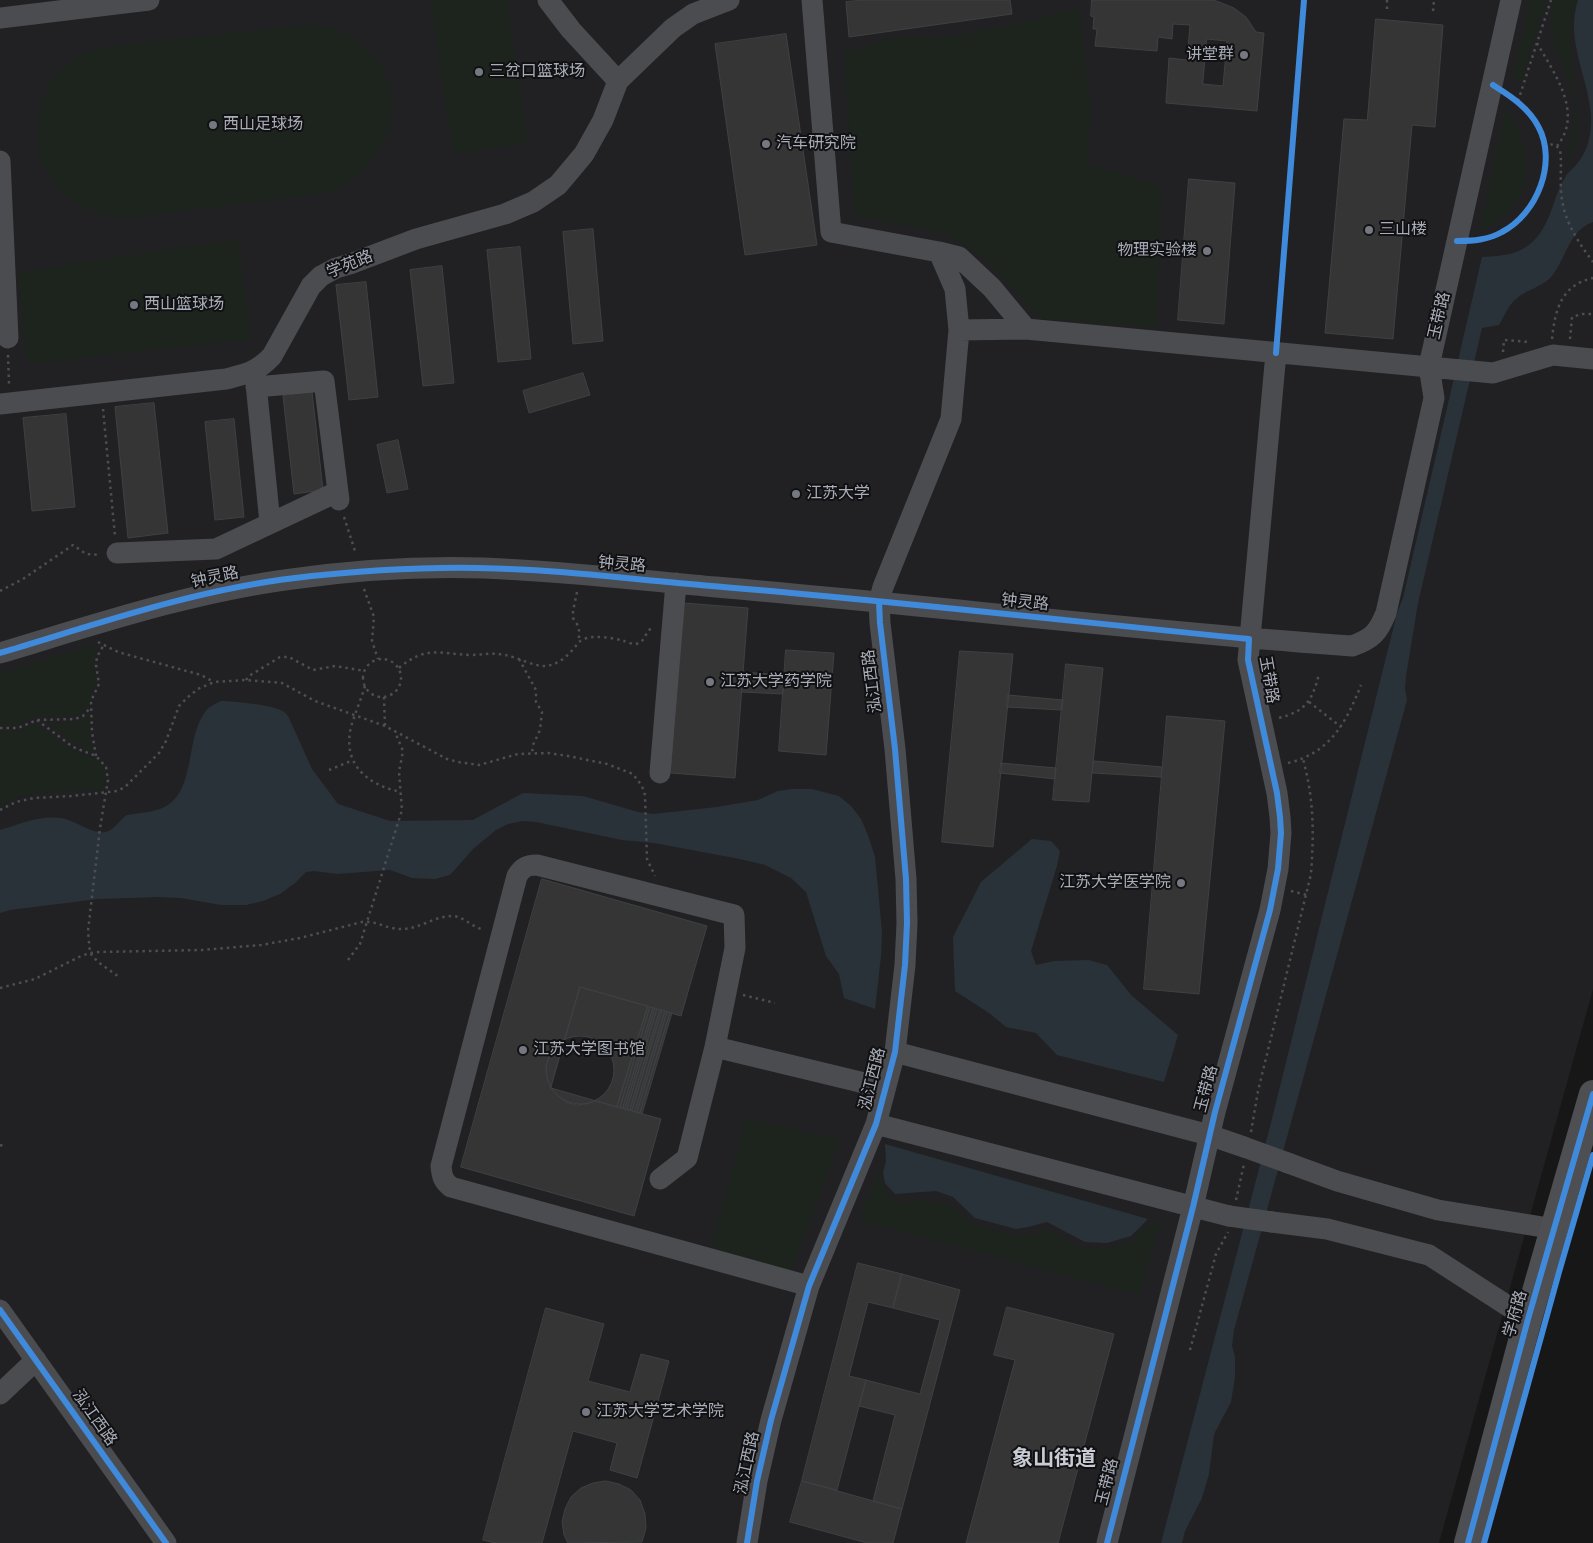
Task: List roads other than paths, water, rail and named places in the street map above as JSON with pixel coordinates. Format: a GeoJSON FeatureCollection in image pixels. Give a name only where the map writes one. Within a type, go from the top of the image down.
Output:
{"type":"FeatureCollection","features":[{"type":"Feature","properties":{"kind":"main road","name":"学府路"},"geometry":{"type":"LineString","coordinates":[[1468,1543],[1528,1319],[1593,1094]]}},
{"type":"Feature","properties":{"kind":"main road","name":"学府路"},"geometry":{"type":"LineString","coordinates":[[1484,1543],[1593,1155]]}},
{"type":"Feature","properties":{"kind":"lane"},"geometry":{"type":"LineString","coordinates":[[0,18],[149,0]]}},
{"type":"Feature","properties":{"kind":"lane"},"geometry":{"type":"LineString","coordinates":[[548,0],[618,81],[673,28],[693,14],[729,0]]}},
{"type":"Feature","properties":{"kind":"lane"},"geometry":{"type":"LineString","coordinates":[[812,0],[831,232],[959,257],[992,288],[1026,329]]}},
{"type":"Feature","properties":{"kind":"lane","name":"玉带路"},"geometry":{"type":"LineString","coordinates":[[1352,646],[1366,642],[1379,630],[1386,614],[1434,398],[1429,366],[1511,0]]}},
{"type":"Feature","properties":{"kind":"lane","name":"学苑路"},"geometry":{"type":"LineString","coordinates":[[0,404],[226,379],[256,379],[263,366],[272,356],[311,286],[321,276],[336,268],[416,239],[505,214],[534,202],[558,185],[584,154],[603,120],[618,81]]}},
{"type":"Feature","properties":{"kind":"lane"},"geometry":{"type":"LineString","coordinates":[[0,161],[8,338]]}},
{"type":"Feature","properties":{"kind":"lane"},"geometry":{"type":"LineString","coordinates":[[879,602],[883,587],[951,419],[959,330],[955,289],[939,252]]}},
{"type":"Feature","properties":{"kind":"lane"},"geometry":{"type":"LineString","coordinates":[[959,330],[1026,329],[1493,373],[1553,355],[1593,359]]}},
{"type":"Feature","properties":{"kind":"lane","name":"玉带路"},"geometry":{"type":"LineString","coordinates":[[1107,1543],[1193,1207],[1209,1135],[1270,910],[1280,850],[1280,817],[1277,793],[1248,660],[1276,353]]}},
{"type":"Feature","properties":{"kind":"lane"},"geometry":{"type":"LineString","coordinates":[[117,553],[216,549],[270,523],[338,496],[324,380],[256,379],[270,523]]}},
{"type":"Feature","properties":{"kind":"lane","name":"钟灵路"},"geometry":{"type":"LineString","coordinates":[[0,653],[167,603],[222,590],[294,578],[425,568],[539,571],[879,602],[1249,639],[1352,646]]}},
{"type":"Feature","properties":{"kind":"lane"},"geometry":{"type":"LineString","coordinates":[[660,773],[676,583]]}},
{"type":"Feature","properties":{"kind":"lane","name":"泓江西路"},"geometry":{"type":"LineString","coordinates":[[747,1543],[757,1481],[771,1420],[809,1286],[876,1124],[895,1052],[905,965],[907,923],[906,879],[895,749],[879,602]]}},
{"type":"Feature","properties":{"kind":"lane"},"geometry":{"type":"LineString","coordinates":[[660,1179],[687,1158],[715,1046],[736,948],[734,915],[537,864],[529,865],[522,869],[517,876],[441,1166],[445,1182],[451,1187],[809,1286]]}},
{"type":"Feature","properties":{"kind":"lane"},"geometry":{"type":"LineString","coordinates":[[715,1046],[885,1088]]}},
{"type":"Feature","properties":{"kind":"lane"},"geometry":{"type":"LineString","coordinates":[[895,1052],[1247,1146],[1337,1181],[1438,1210],[1554,1229]]}},
{"type":"Feature","properties":{"kind":"lane"},"geometry":{"type":"LineString","coordinates":[[876,1124],[1231,1216],[1327,1229],[1430,1255],[1528,1319]]}},
{"type":"Feature","properties":{"kind":"lane","name":"泓江西路"},"geometry":{"type":"LineString","coordinates":[[0,1310],[166,1543]]}},
{"type":"Feature","properties":{"kind":"lane"},"geometry":{"type":"LineString","coordinates":[[0,1394],[36,1360]]}},
{"type":"Feature","properties":{"kind":"place","name":"讲堂群"},"geometry":{"type":"Point","coordinates":[1244,55]}},
{"type":"Feature","properties":{"kind":"place","name":"三岔口篮球场"},"geometry":{"type":"Point","coordinates":[479,72]}},
{"type":"Feature","properties":{"kind":"place","name":"西山足球场"},"geometry":{"type":"Point","coordinates":[213,125]}},
{"type":"Feature","properties":{"kind":"place","name":"汽车研究院"},"geometry":{"type":"Point","coordinates":[766,144]}},
{"type":"Feature","properties":{"kind":"place","name":"三山楼"},"geometry":{"type":"Point","coordinates":[1369,230]}},
{"type":"Feature","properties":{"kind":"place","name":"物理实验楼"},"geometry":{"type":"Point","coordinates":[1207,251]}},
{"type":"Feature","properties":{"kind":"place","name":"西山篮球场"},"geometry":{"type":"Point","coordinates":[134,305]}},
{"type":"Feature","properties":{"kind":"place","name":"江苏大学"},"geometry":{"type":"Point","coordinates":[796,494]}},
{"type":"Feature","properties":{"kind":"place","name":"江苏大学药学院"},"geometry":{"type":"Point","coordinates":[710,682]}},
{"type":"Feature","properties":{"kind":"place","name":"江苏大学医学院"},"geometry":{"type":"Point","coordinates":[1181,883]}},
{"type":"Feature","properties":{"kind":"place","name":"江苏大学图书馆"},"geometry":{"type":"Point","coordinates":[523,1050]}},
{"type":"Feature","properties":{"kind":"place","name":"江苏大学艺术学院"},"geometry":{"type":"Point","coordinates":[586,1412]}},
{"type":"Feature","properties":{"kind":"district","name":"象山街道"},"geometry":{"type":"Point","coordinates":[1054,1460]}}]}
